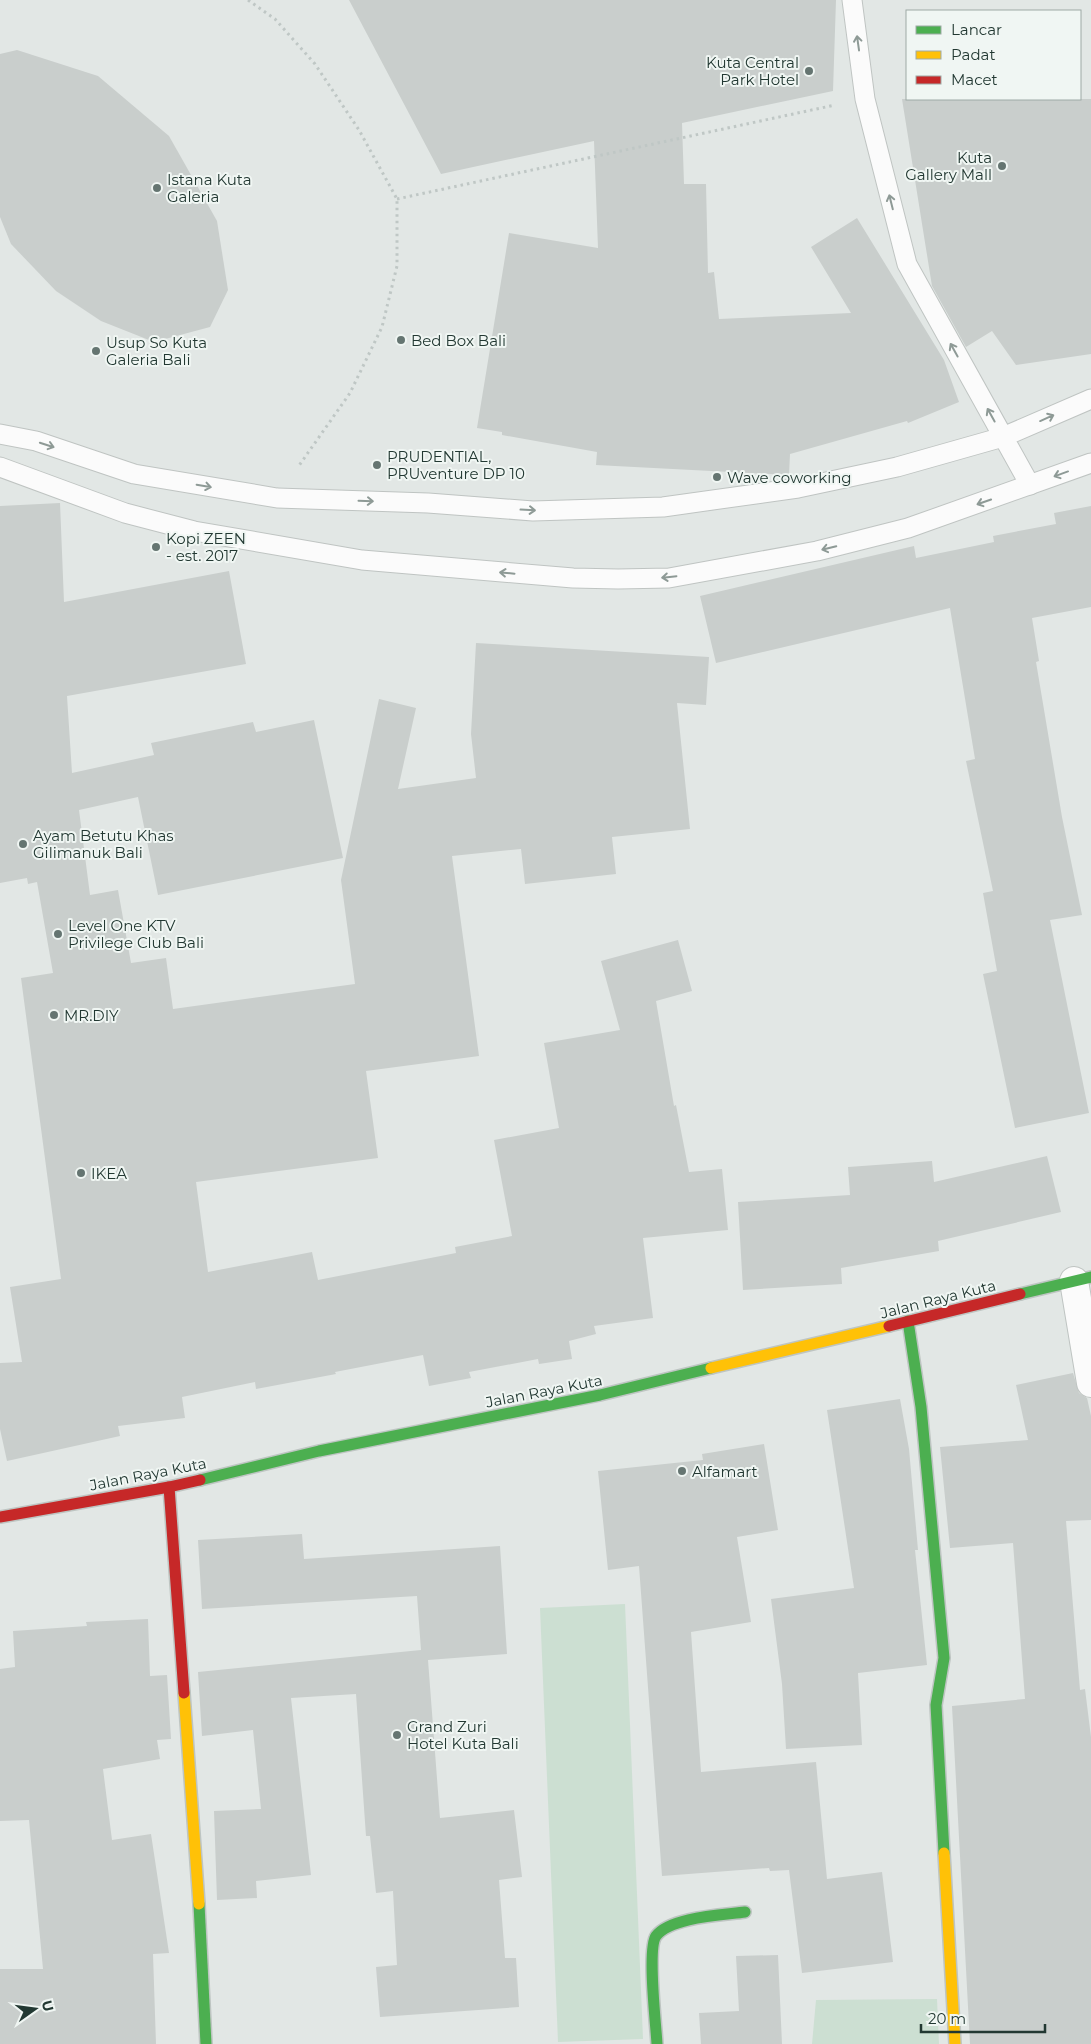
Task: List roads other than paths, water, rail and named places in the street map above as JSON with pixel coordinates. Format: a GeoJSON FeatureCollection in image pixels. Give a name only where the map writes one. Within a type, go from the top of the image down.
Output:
{"type":"FeatureCollection","features":[{"type":"Feature","properties":{"kind":"street","name":"Jalan Raya Kuta"},"geometry":{"type":"LineString","coordinates":[[0,1517],[169,1487],[319,1451],[600,1395],[1082,1279]]}},
{"type":"Feature","properties":{"kind":"street"},"geometry":{"type":"LineString","coordinates":[[1082,1279],[1091,1384]]}},
{"type":"Feature","properties":{"kind":"street"},"geometry":{"type":"LineString","coordinates":[[908,1321],[921,1407],[944,1658],[944,1674],[936,1705],[955,2044]]}},
{"type":"Feature","properties":{"kind":"street"},"geometry":{"type":"LineString","coordinates":[[169,1487],[202,1947],[206,2044]]}},
{"type":"Feature","properties":{"kind":"street"},"geometry":{"type":"LineString","coordinates":[[657,2044],[652,1952],[658,1933],[680,1922],[745,1912]]}},
{"type":"Feature","properties":{"kind":"lane"},"geometry":{"type":"LineString","coordinates":[[852,0],[865,98],[907,264],[1030,485]]}},
{"type":"Feature","properties":{"kind":"lane"},"geometry":{"type":"LineString","coordinates":[[0,434],[36,441],[134,474],[276,498],[428,503],[533,510],[663,507],[798,488],[897,468],[1003,437],[1091,399]]}},
{"type":"Feature","properties":{"kind":"lane"},"geometry":{"type":"LineString","coordinates":[[0,467],[125,513],[194,531],[362,560],[573,578],[669,578],[817,551],[908,528],[1091,463]]}},
{"type":"Feature","properties":{"kind":"place","name":"Kuta Central Park Hotel"},"geometry":{"type":"Point","coordinates":[809,71]}},
{"type":"Feature","properties":{"kind":"place","name":"Kuta Gallery Mall"},"geometry":{"type":"Point","coordinates":[1002,166]}},
{"type":"Feature","properties":{"kind":"place","name":"Istana Kuta Galeria"},"geometry":{"type":"Point","coordinates":[157,188]}},
{"type":"Feature","properties":{"kind":"place","name":"Bed Box Bali"},"geometry":{"type":"Point","coordinates":[401,340]}},
{"type":"Feature","properties":{"kind":"place","name":"Usup So Kuta Galeria Bali"},"geometry":{"type":"Point","coordinates":[96,351]}},
{"type":"Feature","properties":{"kind":"place","name":"PRUDENTIAL, PRUventure DP 10"},"geometry":{"type":"Point","coordinates":[377,465]}},
{"type":"Feature","properties":{"kind":"place","name":"Wave coworking"},"geometry":{"type":"Point","coordinates":[717,477]}},
{"type":"Feature","properties":{"kind":"place","name":"Kopi ZEEN - est. 2017"},"geometry":{"type":"Point","coordinates":[156,547]}},
{"type":"Feature","properties":{"kind":"place","name":"Ayam Betutu Khas Gilimanuk Bali"},"geometry":{"type":"Point","coordinates":[23,844]}},
{"type":"Feature","properties":{"kind":"place","name":"Level One KTV Privilege Club Bali"},"geometry":{"type":"Point","coordinates":[58,934]}},
{"type":"Feature","properties":{"kind":"place","name":"MR.DIY"},"geometry":{"type":"Point","coordinates":[54,1015]}},
{"type":"Feature","properties":{"kind":"place","name":"IKEA"},"geometry":{"type":"Point","coordinates":[81,1173]}},
{"type":"Feature","properties":{"kind":"place","name":"Alfamart"},"geometry":{"type":"Point","coordinates":[682,1471]}},
{"type":"Feature","properties":{"kind":"place","name":"Grand Zuri Hotel Kuta Bali"},"geometry":{"type":"Point","coordinates":[397,1735]}}]}
